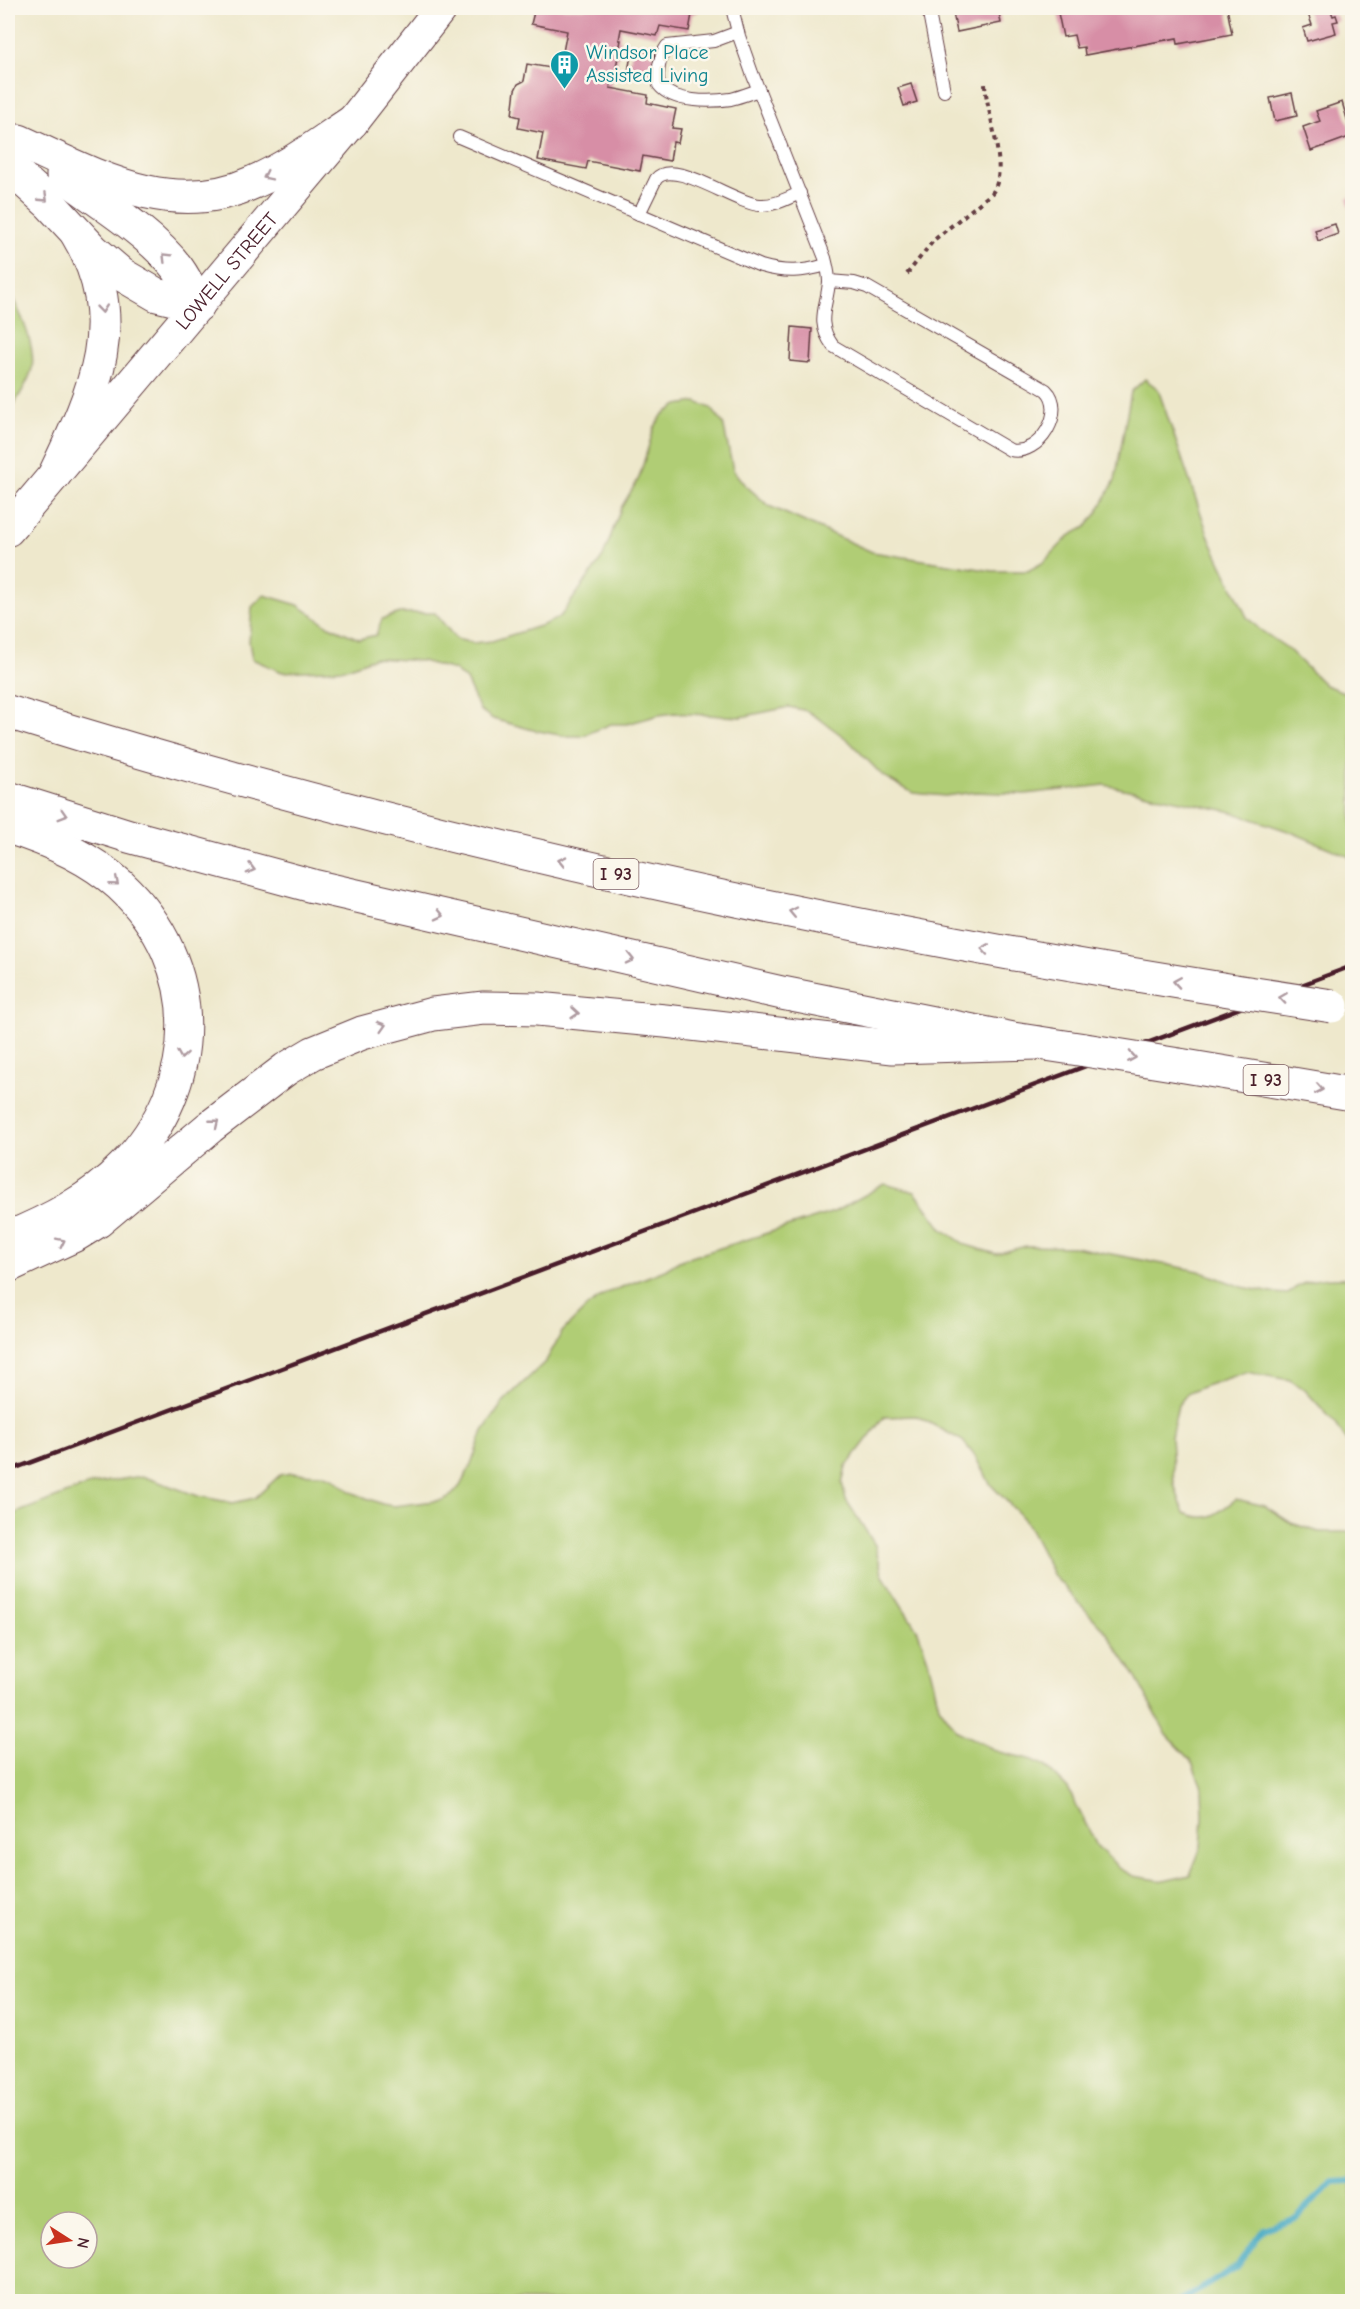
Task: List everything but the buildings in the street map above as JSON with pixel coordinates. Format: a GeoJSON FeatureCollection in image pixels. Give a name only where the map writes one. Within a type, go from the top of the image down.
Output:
{"type":"FeatureCollection","features":[{"type":"Feature","properties":{"kind":"highway"},"geometry":{"type":"LineString","coordinates":[[11,147],[129,188],[170,197],[195,197],[219,194],[254,183],[282,169],[352,122]]}},
{"type":"Feature","properties":{"kind":"highway"},"geometry":{"type":"LineString","coordinates":[[11,147],[50,204],[77,234],[115,269],[145,289],[176,301],[198,305]]}},
{"type":"Feature","properties":{"kind":"highway"},"geometry":{"type":"LineString","coordinates":[[11,147],[121,218],[156,247],[177,267],[198,305]]}},
{"type":"Feature","properties":{"kind":"highway"},"geometry":{"type":"LineString","coordinates":[[55,474],[85,411],[102,350],[103,317],[99,289],[90,257],[77,234]]}},
{"type":"Feature","properties":{"kind":"highway","name":"I 93"},"geometry":{"type":"LineString","coordinates":[[8,712],[120,747],[322,803],[608,872],[920,938],[1342,1007]]}},
{"type":"Feature","properties":{"kind":"highway","name":"I 93"},"geometry":{"type":"LineString","coordinates":[[8,798],[129,836],[313,886],[782,993],[1038,1043],[1353,1094]]}},
{"type":"Feature","properties":{"kind":"highway"},"geometry":{"type":"LineString","coordinates":[[8,827],[58,846],[98,868],[118,883],[143,910],[160,934],[174,965],[182,1001],[184,1039],[179,1073],[173,1092],[155,1125],[135,1154],[110,1179],[71,1207],[35,1227],[8,1238]]}},
{"type":"Feature","properties":{"kind":"highway"},"geometry":{"type":"LineString","coordinates":[[8,1266],[77,1234],[98,1221],[210,1127],[286,1069],[338,1042],[387,1024],[413,1018],[460,1010],[506,1008],[665,1021],[893,1047],[1038,1043]]}},
{"type":"Feature","properties":{"kind":"main road","name":"LOWELL STREET"},"geometry":{"type":"LineString","coordinates":[[8,530],[352,122],[441,8]]}},
{"type":"Feature","properties":{"kind":"lane"},"geometry":{"type":"LineString","coordinates":[[732,8],[738,32],[759,90],[826,265],[829,280],[822,325],[832,346],[1010,450],[1025,451],[1037,443],[1054,412],[1053,402],[1046,390],[867,287],[829,280]]}},
{"type":"Feature","properties":{"kind":"lane"},"geometry":{"type":"LineString","coordinates":[[928,8],[944,91]]}},
{"type":"Feature","properties":{"kind":"lane"},"geometry":{"type":"LineString","coordinates":[[738,32],[714,41],[668,46],[663,53],[658,75],[659,85],[666,93],[710,100],[731,99],[759,90]]}},
{"type":"Feature","properties":{"kind":"lane"},"geometry":{"type":"LineString","coordinates":[[459,137],[761,266],[781,271],[806,272],[826,265]]}},
{"type":"Feature","properties":{"kind":"lane"},"geometry":{"type":"LineString","coordinates":[[639,213],[656,179],[667,171],[682,174],[740,200],[758,205],[774,203],[800,193]]}},
{"type":"Feature","properties":{"kind":"path"},"geometry":{"type":"LineString","coordinates":[[907,274],[934,240],[992,194],[996,187],[998,173],[996,145],[985,84]]}},
{"type":"Feature","properties":{"kind":"green space"},"geometry":{"type":"Polygon","coordinates":[[[8,291],[27,330],[33,363],[21,394],[8,414],[8,291]]]}},
{"type":"Feature","properties":{"kind":"green space"},"geometry":{"type":"Polygon","coordinates":[[[1145,379],[1158,389],[1210,540],[1247,617],[1259,629],[1287,648],[1325,685],[1352,695],[1352,862],[1348,856],[1291,832],[1228,811],[1105,785],[1025,794],[975,792],[945,796],[913,793],[883,776],[848,740],[821,720],[807,711],[789,707],[741,717],[674,713],[627,724],[611,724],[582,736],[565,736],[493,719],[480,710],[466,680],[454,670],[422,661],[374,658],[344,669],[282,672],[252,659],[249,642],[252,607],[264,595],[298,605],[327,625],[359,639],[376,635],[382,619],[400,613],[435,613],[456,639],[473,643],[492,641],[543,625],[560,617],[603,557],[621,508],[639,478],[654,428],[663,414],[678,405],[696,402],[711,408],[723,423],[733,470],[744,484],[769,506],[872,552],[993,571],[1028,571],[1044,562],[1069,536],[1086,527],[1097,513],[1115,480],[1131,392],[1145,379]]]}},
{"type":"Feature","properties":{"kind":"green space"},"geometry":{"type":"Polygon","coordinates":[[[885,1184],[915,1192],[942,1229],[966,1245],[996,1254],[1026,1246],[1075,1247],[1199,1271],[1242,1287],[1272,1293],[1288,1294],[1302,1284],[1318,1279],[1352,1278],[1352,1450],[1336,1424],[1304,1389],[1290,1380],[1246,1372],[1187,1394],[1178,1405],[1171,1437],[1174,1484],[1184,1513],[1207,1517],[1218,1513],[1236,1499],[1265,1506],[1291,1523],[1319,1532],[1351,1532],[1352,1530],[1352,2301],[8,2301],[8,1516],[92,1484],[142,1476],[198,1496],[233,1503],[255,1498],[280,1475],[291,1473],[322,1474],[333,1478],[351,1492],[382,1504],[394,1506],[443,1500],[452,1495],[460,1486],[471,1465],[483,1431],[504,1401],[546,1361],[562,1332],[587,1307],[607,1293],[665,1270],[679,1261],[834,1212],[885,1184]],[[917,1416],[884,1417],[846,1467],[842,1483],[846,1500],[875,1545],[883,1576],[918,1631],[928,1660],[939,1706],[957,1731],[999,1752],[1044,1765],[1068,1789],[1097,1846],[1119,1868],[1133,1876],[1164,1881],[1190,1875],[1201,1847],[1203,1818],[1202,1787],[1191,1760],[1167,1735],[1134,1674],[1106,1632],[1054,1576],[1025,1520],[991,1485],[963,1441],[917,1416]]]}},
{"type":"Feature","properties":{"kind":"waterway"},"geometry":{"type":"LineString","coordinates":[[1180,2302],[1236,2267],[1264,2229],[1296,2218],[1333,2182],[1352,2181]]}},
{"type":"Feature","properties":{"kind":"railway"},"geometry":{"type":"LineString","coordinates":[[8,1471],[1352,966]]}},
{"type":"Feature","properties":{"kind":"place","name":"Windsor Place Assisted Living"},"geometry":{"type":"Point","coordinates":[565,90]}}]}
